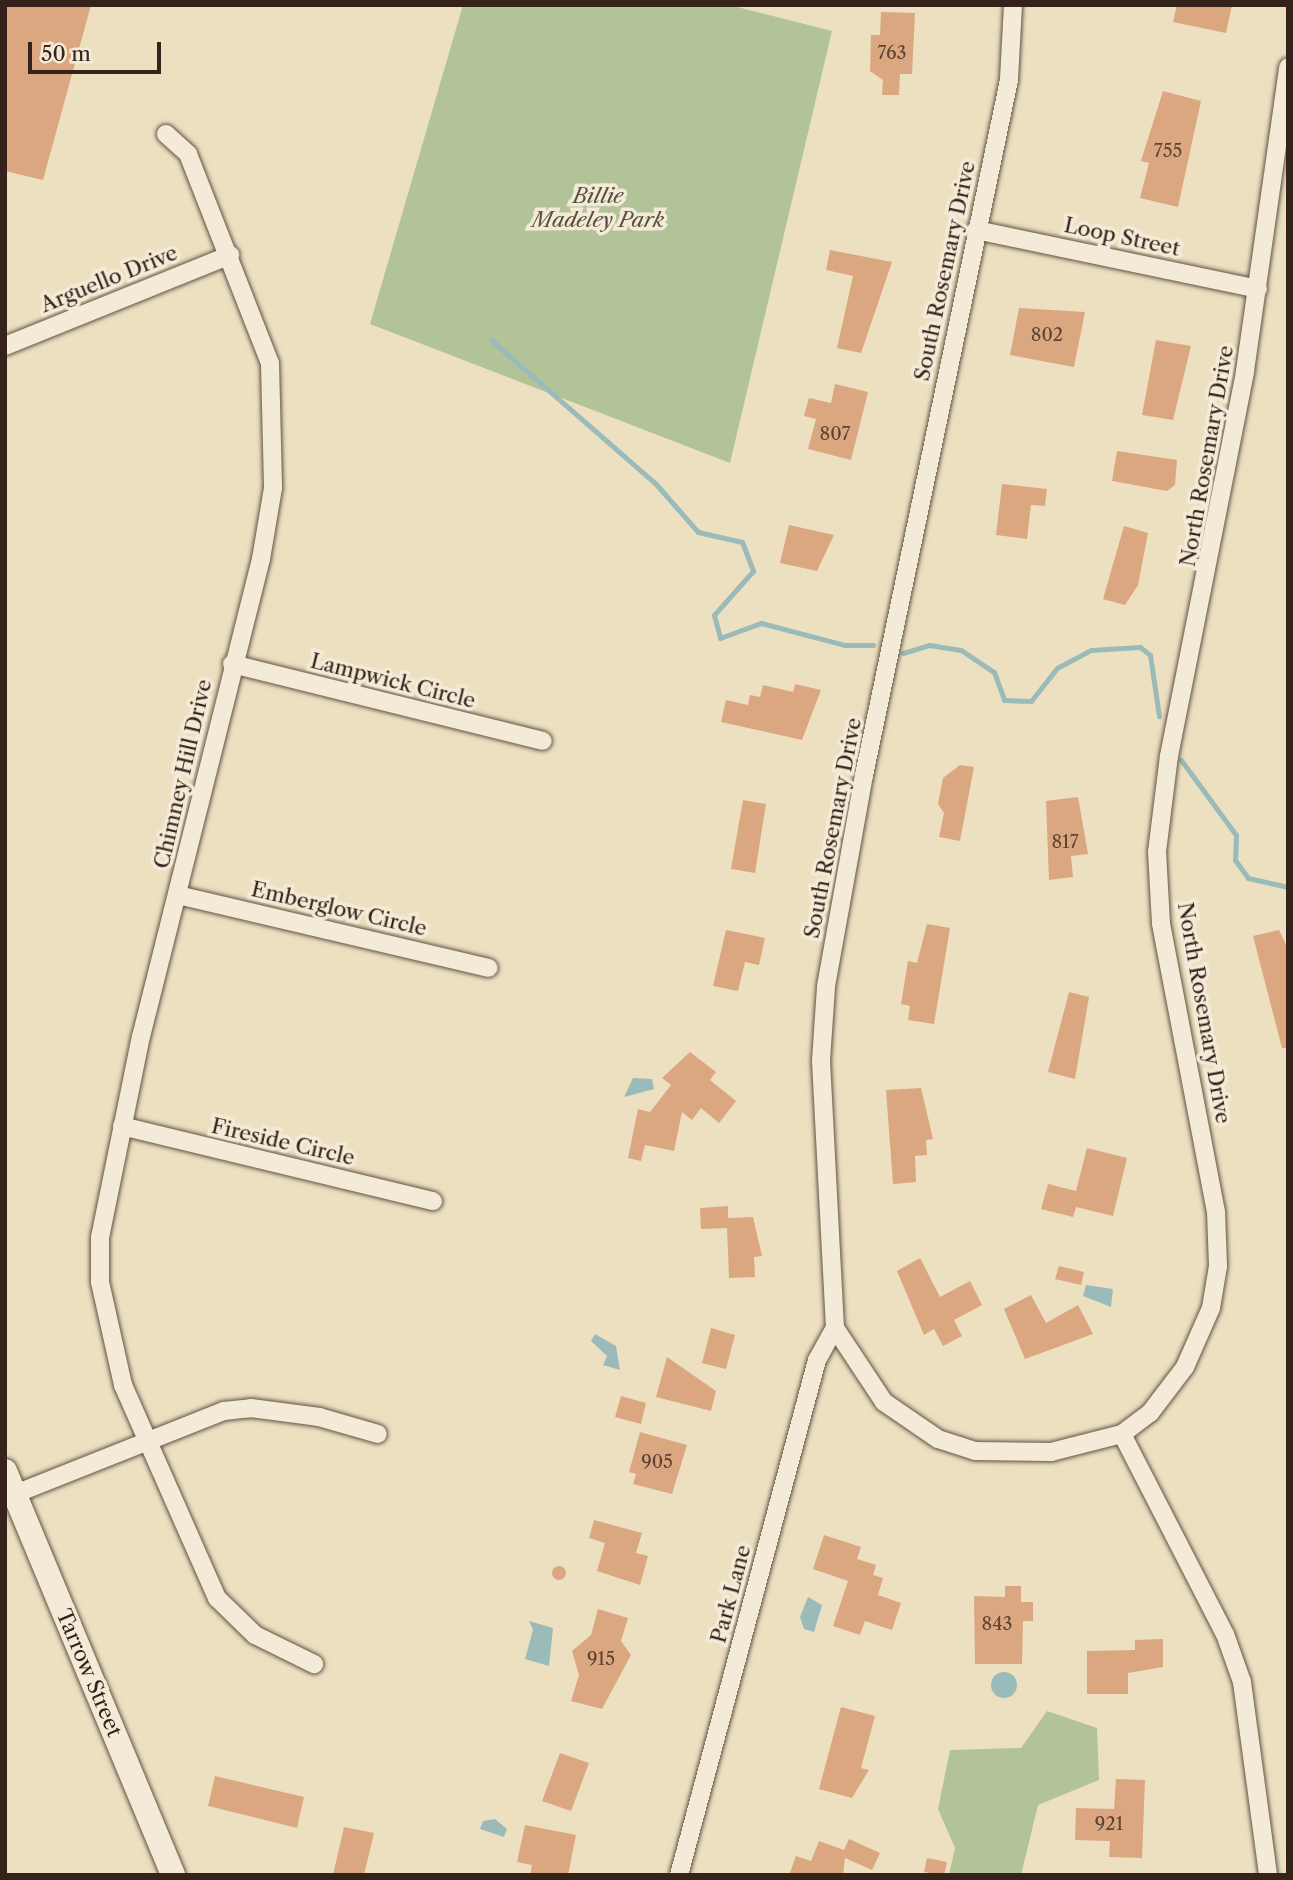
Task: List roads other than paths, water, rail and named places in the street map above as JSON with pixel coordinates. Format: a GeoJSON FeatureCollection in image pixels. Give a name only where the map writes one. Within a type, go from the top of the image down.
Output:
{"type":"FeatureCollection","features":[{"type":"Feature","properties":{"kind":"main road","name":"Tarrow Street"},"geometry":{"type":"LineString","coordinates":[[5,1471],[173,1875]]}},
{"type":"Feature","properties":{"kind":"street","name":"South Rosemary Drive"},"geometry":{"type":"LineString","coordinates":[[835,1328],[821,1079],[826,987],[976,230],[1009,80],[1013,5]]}},
{"type":"Feature","properties":{"kind":"street","name":"North Rosemary Drive"},"geometry":{"type":"LineString","coordinates":[[1122,1434],[1150,1413],[1185,1367],[1211,1308],[1218,1266],[1216,1212],[1161,923],[1157,852],[1169,756],[1219,526],[1258,289],[1288,67]]}},
{"type":"Feature","properties":{"kind":"street","name":"Chimney Hill Drive"},"geometry":{"type":"LineString","coordinates":[[166,134],[188,154],[230,255],[270,363],[276,427],[261,559],[232,664],[122,1126],[100,1238],[100,1282],[108,1335],[145,1438],[217,1598],[255,1635],[314,1664]]}},
{"type":"Feature","properties":{"kind":"street","name":"Loop Street"},"geometry":{"type":"LineString","coordinates":[[976,230],[1258,289]]}},
{"type":"Feature","properties":{"kind":"street","name":"Arguello Drive"},"geometry":{"type":"LineString","coordinates":[[5,346],[230,255]]}},
{"type":"Feature","properties":{"kind":"street","name":"Lampwick Circle"},"geometry":{"type":"LineString","coordinates":[[232,664],[543,741]]}},
{"type":"Feature","properties":{"kind":"street","name":"Emberglow Circle"},"geometry":{"type":"LineString","coordinates":[[178,895],[489,968]]}},
{"type":"Feature","properties":{"kind":"street","name":"Fireside Circle"},"geometry":{"type":"LineString","coordinates":[[122,1126],[433,1201]]}},
{"type":"Feature","properties":{"kind":"street"},"geometry":{"type":"LineString","coordinates":[[835,1328],[884,1402],[954,1446],[1021,1455],[1122,1434],[1225,1634],[1242,1682],[1268,1875]]}},
{"type":"Feature","properties":{"kind":"street","name":"Park Lane"},"geometry":{"type":"LineString","coordinates":[[679,1875],[817,1360],[835,1328]]}},
{"type":"Feature","properties":{"kind":"street"},"geometry":{"type":"LineString","coordinates":[[15,1494],[145,1438],[251,1408],[377,1434]]}},
{"type":"Feature","properties":{"kind":"water"},"geometry":{"type":"Polygon","coordinates":[[[633,1078],[652,1079],[654,1089],[624,1097],[633,1078]]]}},
{"type":"Feature","properties":{"kind":"water"},"geometry":{"type":"Polygon","coordinates":[[[1086,1285],[1113,1289],[1111,1307],[1083,1296],[1086,1285]]]}},
{"type":"Feature","properties":{"kind":"water"},"geometry":{"type":"Polygon","coordinates":[[[595,1334],[616,1346],[620,1370],[603,1365],[607,1356],[591,1341],[595,1334]]]}},
{"type":"Feature","properties":{"kind":"water"},"geometry":{"type":"Polygon","coordinates":[[[808,1597],[822,1605],[814,1632],[804,1629],[800,1617],[808,1597]]]}},
{"type":"Feature","properties":{"kind":"water"},"geometry":{"type":"Polygon","coordinates":[[[529,1621],[553,1628],[549,1666],[525,1659],[533,1630],[529,1621]]]}},
{"type":"Feature","properties":{"kind":"water"},"geometry":{"type":"Polygon","coordinates":[[[1004,1672],[1013,1676],[1017,1685],[1013,1694],[1004,1698],[995,1694],[991,1685],[995,1676],[1004,1672]]]}},
{"type":"Feature","properties":{"kind":"water"},"geometry":{"type":"Polygon","coordinates":[[[495,1819],[507,1829],[504,1837],[480,1829],[483,1821],[495,1819]]]}},
{"type":"Feature","properties":{"kind":"waterway"},"geometry":{"type":"LineString","coordinates":[[491,340],[655,483],[698,532],[742,542],[753,571],[714,615],[720,638],[761,623],[845,645],[873,645]]}},
{"type":"Feature","properties":{"kind":"waterway"},"geometry":{"type":"LineString","coordinates":[[903,653],[929,645],[961,650],[994,672],[1004,700],[1031,701],[1057,668],[1091,650],[1140,647],[1150,655],[1159,716]]}},
{"type":"Feature","properties":{"kind":"waterway"},"geometry":{"type":"LineString","coordinates":[[1181,760],[1236,835],[1235,860],[1248,878],[1288,887]]}},
{"type":"Feature","properties":{"kind":"park label","name":"Billie Madeley Park"},"geometry":{"type":"Point","coordinates":[598,208]}}]}
